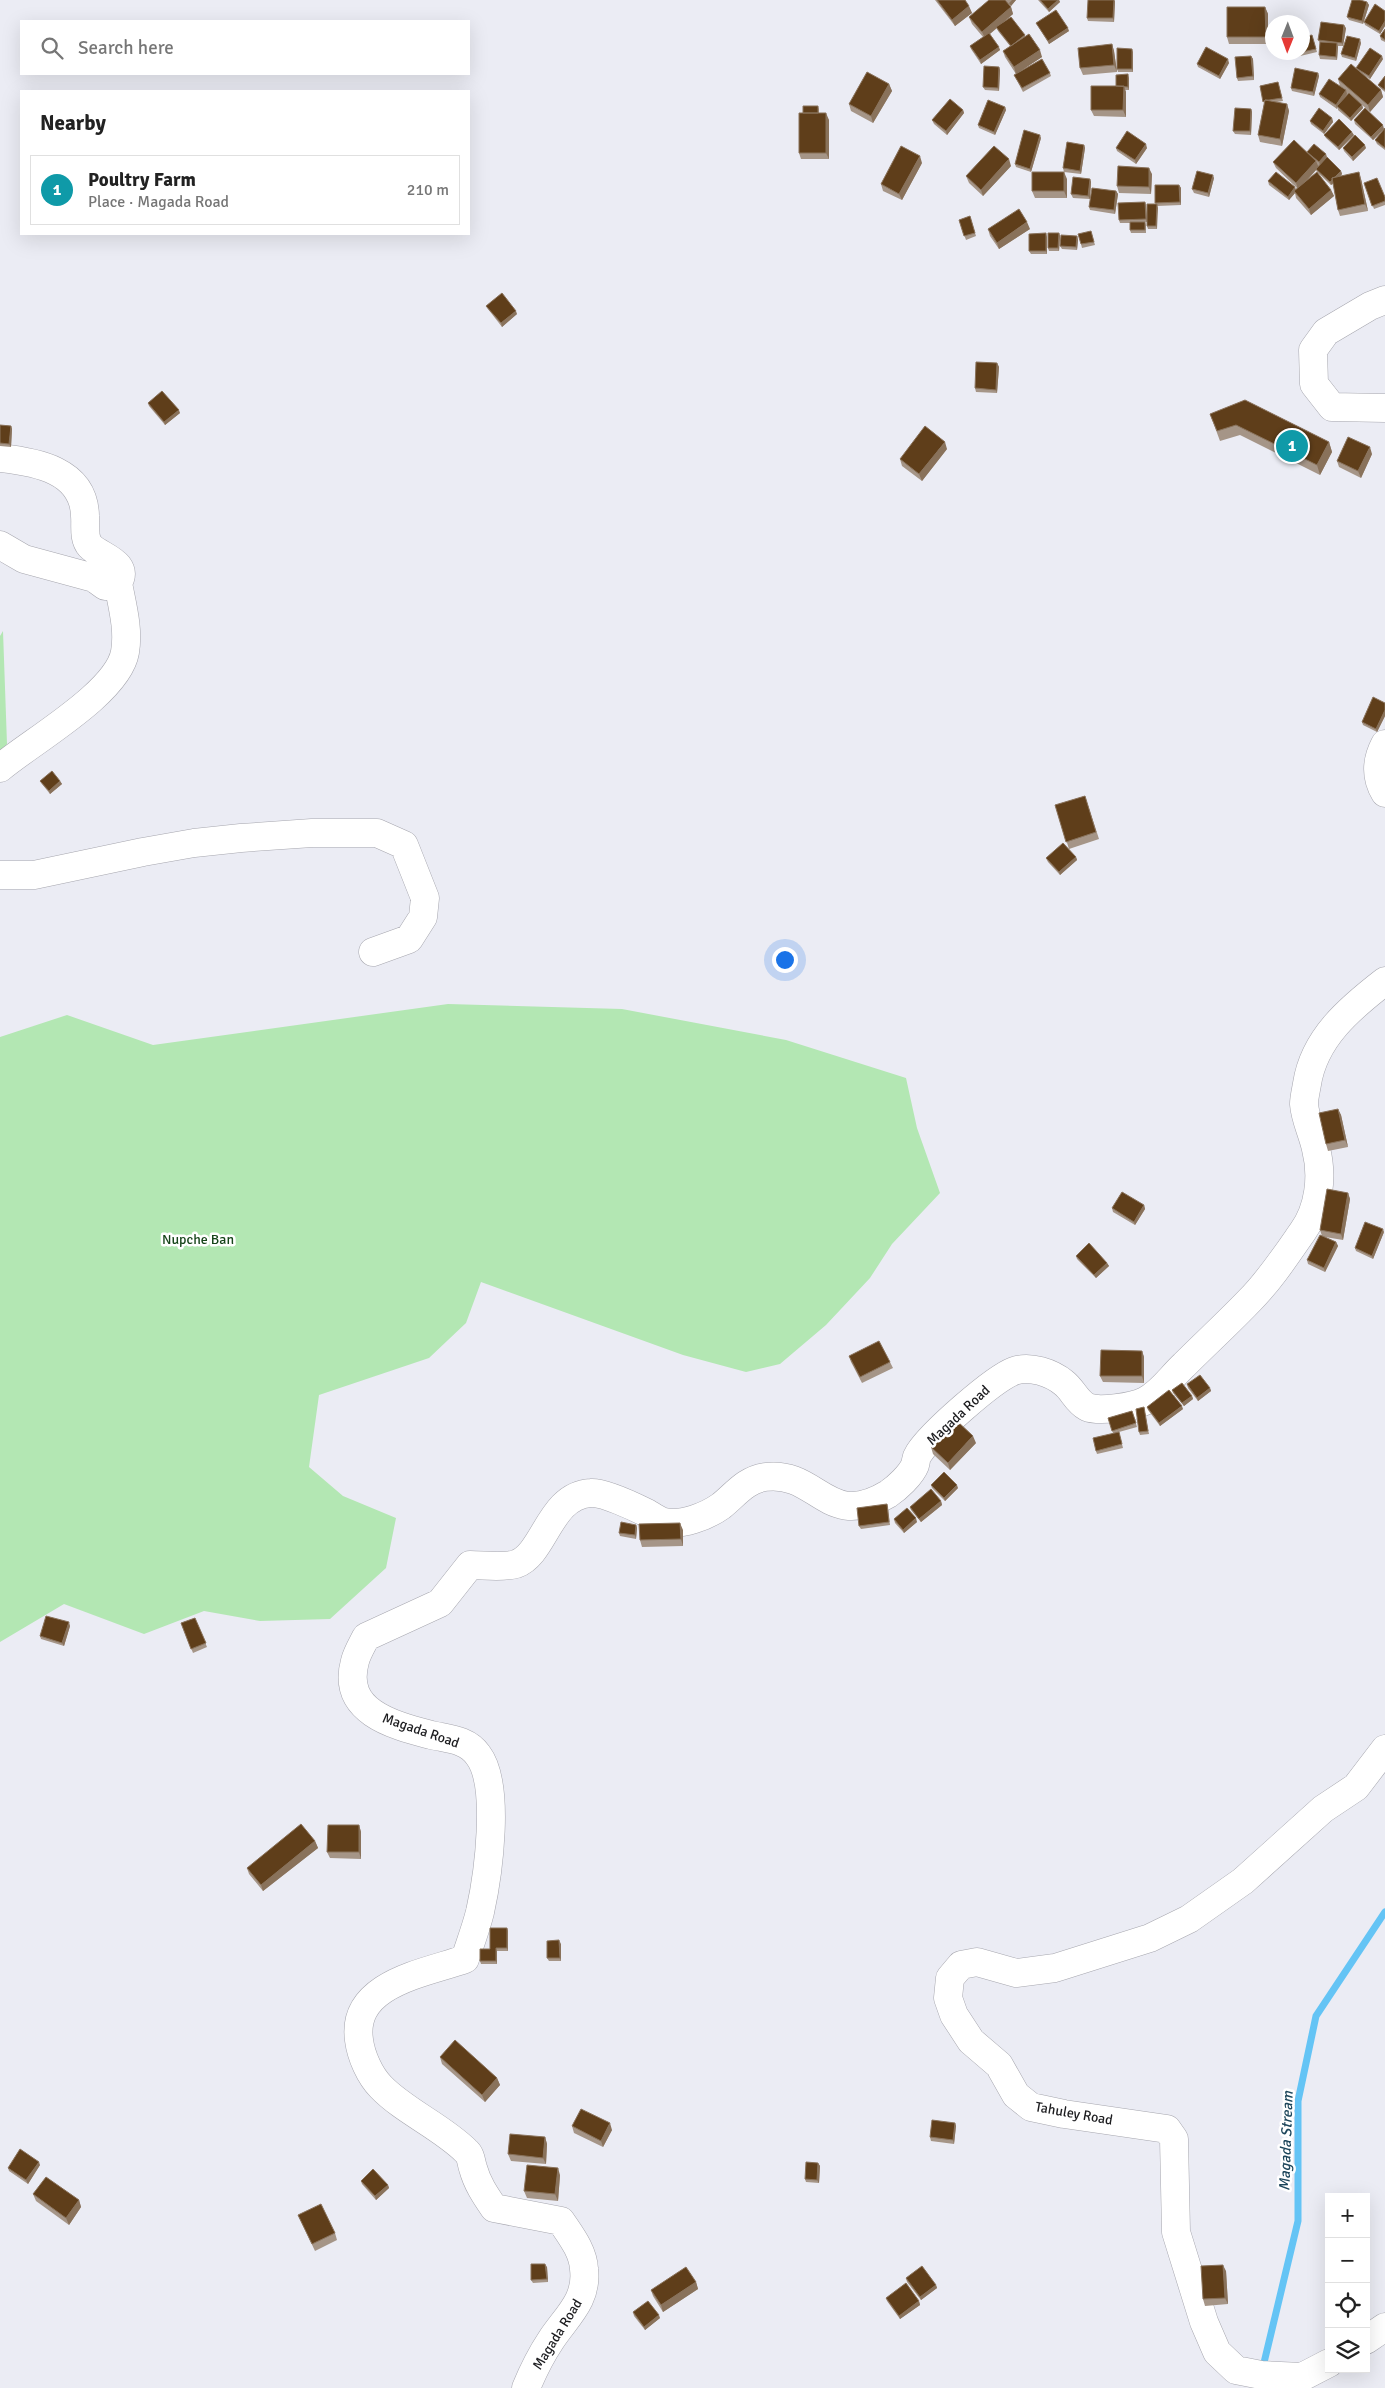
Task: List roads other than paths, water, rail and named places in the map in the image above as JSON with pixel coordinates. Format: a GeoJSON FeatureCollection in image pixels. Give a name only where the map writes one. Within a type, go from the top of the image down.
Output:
{"type":"FeatureCollection","features":[{"type":"Feature","properties":{"kind":"street"},"geometry":{"type":"LineString","coordinates":[[1385,300],[1370,306],[1326,332],[1313,350],[1314,384],[1332,407],[1385,408]]}},
{"type":"Feature","properties":{"kind":"street"},"geometry":{"type":"LineString","coordinates":[[0,458],[44,466],[62,474],[75,485],[84,502],[85,535],[90,546],[115,562],[121,571],[122,577],[118,583],[105,586],[94,578],[24,559],[0,545]]}},
{"type":"Feature","properties":{"kind":"street"},"geometry":{"type":"LineString","coordinates":[[0,768],[70,716],[115,676],[125,652],[126,622],[118,583]]}},
{"type":"Feature","properties":{"kind":"street"},"geometry":{"type":"LineString","coordinates":[[1385,744],[1378,765],[1378,781],[1385,793]]}},
{"type":"Feature","properties":{"kind":"street"},"geometry":{"type":"LineString","coordinates":[[0,875],[34,875],[194,843],[312,833],[377,832],[404,845],[425,898],[423,917],[409,939],[373,952]]}},
{"type":"Feature","properties":{"kind":"street","name":"Magada Road"},"geometry":{"type":"LineString","coordinates":[[526,2388],[551,2340],[573,2313],[583,2292],[584,2269],[576,2244],[561,2221],[494,2208],[476,2182],[468,2152],[381,2087],[368,2067],[360,2048],[357,2026],[368,2002],[387,1987],[406,1977],[465,1959],[479,1914],[485,1883],[491,1803],[487,1772],[478,1754],[461,1741],[431,1735],[392,1723],[363,1708],[353,1690],[354,1662],[366,1637],[440,1603],[470,1565],[517,1564],[531,1553],[557,1512],[576,1497],[593,1492],[643,1511],[664,1522],[686,1521],[720,1506],[740,1487],[764,1477],[794,1479],[834,1504],[851,1506],[870,1502],[891,1492],[914,1468],[918,1454],[937,1433],[997,1380],[1018,1369],[1040,1370],[1055,1378],[1065,1384],[1078,1401],[1090,1408],[1111,1409],[1144,1402],[1162,1389],[1229,1319],[1252,1299],[1311,1221],[1319,1190],[1319,1174],[1317,1151],[1304,1102],[1308,1075],[1321,1045],[1340,1019],[1385,981]]}},
{"type":"Feature","properties":{"kind":"street","name":"Tahuley Road"},"geometry":{"type":"LineString","coordinates":[[1325,2365],[1302,2377],[1261,2375],[1236,2370],[1217,2352],[1207,2330],[1176,2232],[1174,2139],[1167,2129],[1072,2116],[1031,2107],[1016,2095],[999,2065],[971,2041],[954,2014],[948,1998],[950,1978],[961,1965],[977,1962],[1016,1973],[1055,1968],[1150,1938],[1189,1919],[1243,1881],[1323,1810],[1356,1787],[1385,1749]]}},
{"type":"Feature","properties":{"kind":"street"},"geometry":{"type":"LineString","coordinates":[[1370,2337],[1385,2327]]}},
{"type":"Feature","properties":{"kind":"waterway","name":"Magada Stream"},"geometry":{"type":"LineString","coordinates":[[1262,2371],[1298,2221],[1298,2101],[1316,2016],[1385,1912]]}},
{"type":"Feature","properties":{"kind":"place","name":"Poultry Farm"},"geometry":{"type":"Point","coordinates":[1292,446]}},
{"type":"Feature","properties":{"kind":"park label","name":"Nupche Ban"},"geometry":{"type":"Point","coordinates":[198,1239]}}]}
